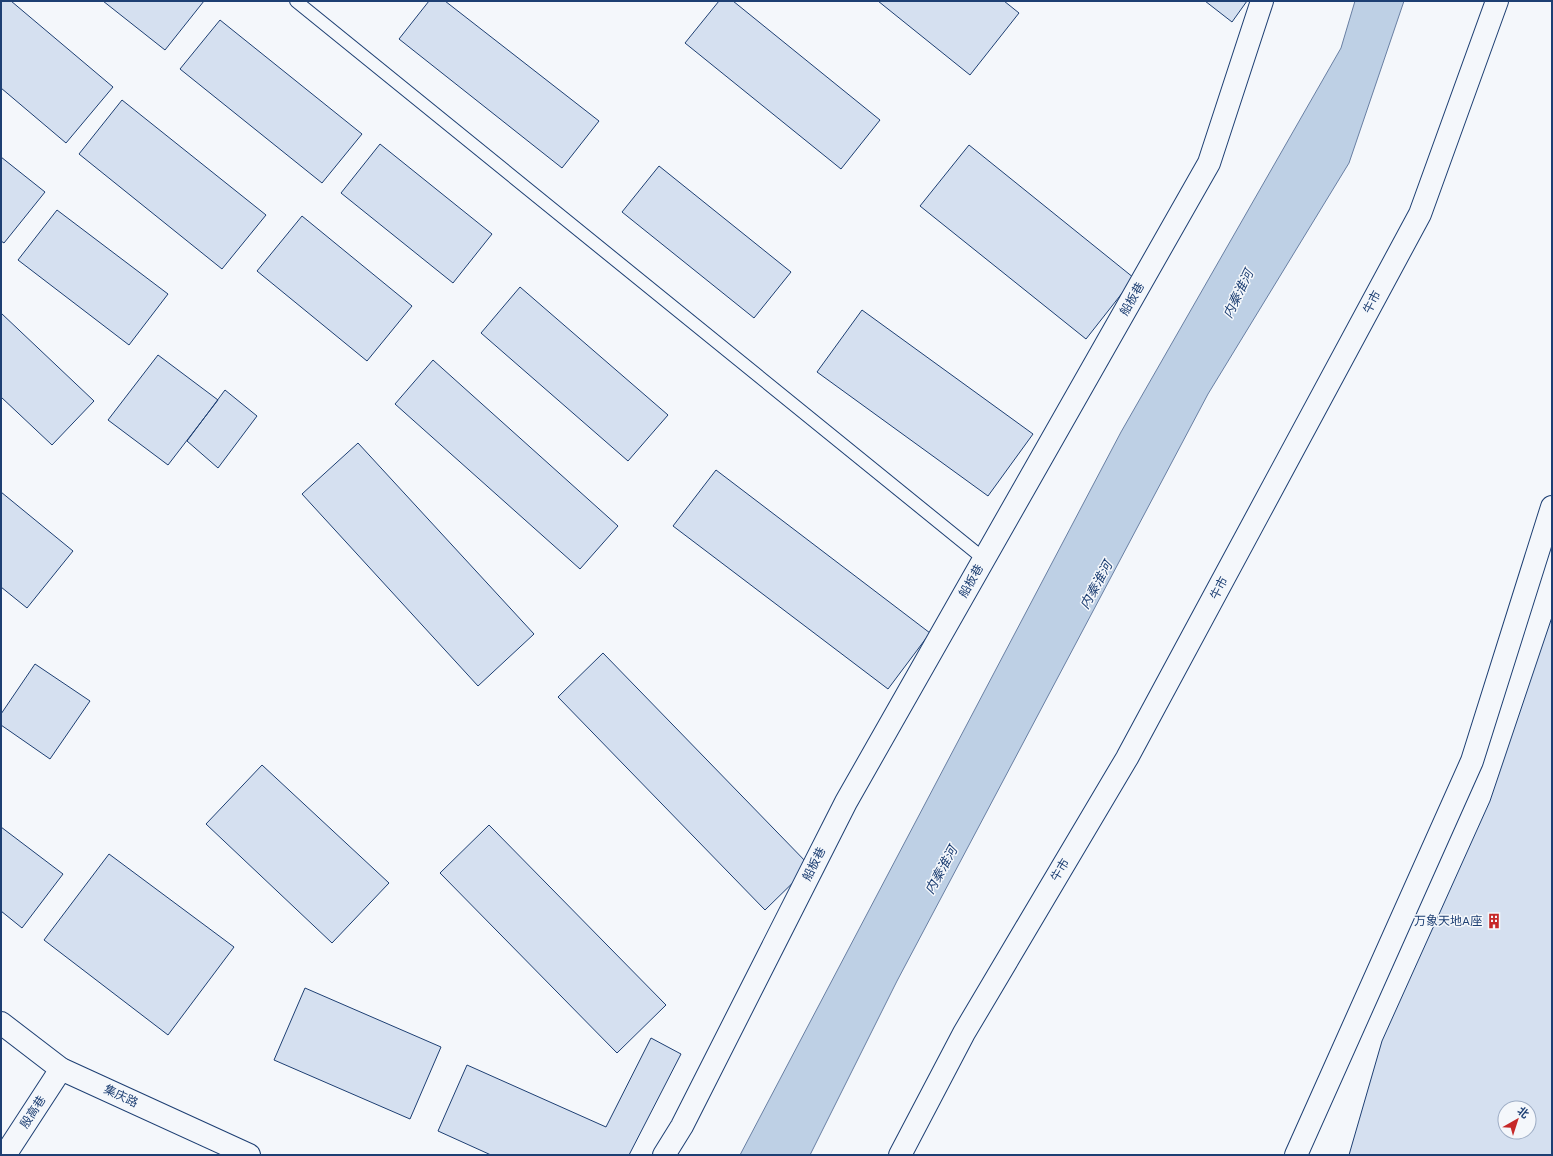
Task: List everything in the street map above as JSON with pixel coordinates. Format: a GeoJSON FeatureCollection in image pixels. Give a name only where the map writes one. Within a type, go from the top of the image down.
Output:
{"type":"FeatureCollection","features":[{"type":"Feature","properties":{"kind":"street","name":"船板巷"},"geometry":{"type":"LineString","coordinates":[[664,1155],[682,1126],[846,802],[1209,163],[1262,1]]}},
{"type":"Feature","properties":{"kind":"street","name":"牛市"},"geometry":{"type":"LineString","coordinates":[[900,1155],[964,1032],[1127,758],[1420,214],[1497,1]]}},
{"type":"Feature","properties":{"kind":"street"},"geometry":{"type":"LineString","coordinates":[[1296,1155],[1472,761],[1552,508]]}},
{"type":"Feature","properties":{"kind":"street","name":"集庆路"},"geometry":{"type":"LineString","coordinates":[[1,1023],[61,1069],[249,1155]]}},
{"type":"Feature","properties":{"kind":"street","name":"殷高巷"},"geometry":{"type":"LineString","coordinates":[[5,1155],[61,1069]]}},
{"type":"Feature","properties":{"kind":"lane"},"geometry":{"type":"LineString","coordinates":[[296,1],[984,560]]}},
{"type":"Feature","properties":{"kind":"water","name":"内秦淮河"},"geometry":{"type":"Polygon","coordinates":[[[1355,1],[1404,1],[1349,163],[1208,394],[897,981],[810,1155],[740,1155],[1121,432],[1341,48],[1355,1]]]}},
{"type":"Feature","properties":{"kind":"building"},"geometry":{"type":"Polygon","coordinates":[[[1,1],[11,1],[113,87],[66,143],[1,88],[1,1]]]}},
{"type":"Feature","properties":{"kind":"building"},"geometry":{"type":"Polygon","coordinates":[[[103,1],[204,1],[165,50],[103,1]]]}},
{"type":"Feature","properties":{"kind":"building"},"geometry":{"type":"Polygon","coordinates":[[[429,1],[445,1],[599,121],[562,168],[399,39],[429,1]]]}},
{"type":"Feature","properties":{"kind":"building"},"geometry":{"type":"Polygon","coordinates":[[[719,1],[733,1],[880,120],[841,169],[685,43],[719,1]]]}},
{"type":"Feature","properties":{"kind":"building"},"geometry":{"type":"Polygon","coordinates":[[[878,1],[1004,1],[1019,13],[970,75],[878,1]]]}},
{"type":"Feature","properties":{"kind":"building"},"geometry":{"type":"Polygon","coordinates":[[[1205,1],[1247,1],[1232,22],[1205,1]]]}},
{"type":"Feature","properties":{"kind":"building"},"geometry":{"type":"Polygon","coordinates":[[[220,20],[362,134],[322,183],[180,69],[220,20]]]}},
{"type":"Feature","properties":{"kind":"building"},"geometry":{"type":"Polygon","coordinates":[[[122,100],[266,215],[222,269],[79,154],[122,100]]]}},
{"type":"Feature","properties":{"kind":"building"},"geometry":{"type":"Polygon","coordinates":[[[380,144],[492,234],[453,283],[341,193],[380,144]]]}},
{"type":"Feature","properties":{"kind":"building"},"geometry":{"type":"Polygon","coordinates":[[[969,145],[1134,278],[1086,339],[920,206],[969,145]]]}},
{"type":"Feature","properties":{"kind":"building"},"geometry":{"type":"Polygon","coordinates":[[[1,157],[45,192],[4,243],[1,241],[1,157]]]}},
{"type":"Feature","properties":{"kind":"building"},"geometry":{"type":"Polygon","coordinates":[[[659,166],[791,272],[754,318],[622,212],[659,166]]]}},
{"type":"Feature","properties":{"kind":"building"},"geometry":{"type":"Polygon","coordinates":[[[57,210],[168,294],[129,345],[18,260],[57,210]]]}},
{"type":"Feature","properties":{"kind":"building"},"geometry":{"type":"Polygon","coordinates":[[[302,216],[412,306],[367,361],[257,271],[302,216]]]}},
{"type":"Feature","properties":{"kind":"building"},"geometry":{"type":"Polygon","coordinates":[[[520,287],[668,415],[628,461],[481,333],[520,287]]]}},
{"type":"Feature","properties":{"kind":"building"},"geometry":{"type":"Polygon","coordinates":[[[862,310],[1033,434],[988,496],[817,372],[862,310]]]}},
{"type":"Feature","properties":{"kind":"building"},"geometry":{"type":"Polygon","coordinates":[[[1,313],[94,401],[52,445],[1,397],[1,313]]]}},
{"type":"Feature","properties":{"kind":"building"},"geometry":{"type":"Polygon","coordinates":[[[158,355],[218,400],[168,465],[108,420],[158,355]]]}},
{"type":"Feature","properties":{"kind":"building"},"geometry":{"type":"Polygon","coordinates":[[[433,360],[618,526],[580,569],[395,404],[433,360]]]}},
{"type":"Feature","properties":{"kind":"building"},"geometry":{"type":"Polygon","coordinates":[[[225,390],[257,416],[218,468],[187,441],[225,390]]]}},
{"type":"Feature","properties":{"kind":"building"},"geometry":{"type":"Polygon","coordinates":[[[358,443],[534,634],[478,686],[302,494],[358,443]]]}},
{"type":"Feature","properties":{"kind":"building"},"geometry":{"type":"Polygon","coordinates":[[[716,470],[930,633],[888,689],[673,526],[716,470]]]}},
{"type":"Feature","properties":{"kind":"building"},"geometry":{"type":"Polygon","coordinates":[[[1,492],[73,551],[27,608],[1,587],[1,492]]]}},
{"type":"Feature","properties":{"kind":"building","name":"万象天地A座"},"geometry":{"type":"Polygon","coordinates":[[[1552,617],[1552,1155],[1349,1155],[1382,1041],[1490,801],[1552,617]]]}},
{"type":"Feature","properties":{"kind":"building"},"geometry":{"type":"Polygon","coordinates":[[[603,653],[810,866],[765,910],[558,697],[603,653]]]}},
{"type":"Feature","properties":{"kind":"building"},"geometry":{"type":"Polygon","coordinates":[[[35,664],[90,701],[50,759],[1,725],[1,714],[35,664]]]}},
{"type":"Feature","properties":{"kind":"building"},"geometry":{"type":"Polygon","coordinates":[[[262,765],[389,883],[332,943],[206,824],[262,765]]]}},
{"type":"Feature","properties":{"kind":"building"},"geometry":{"type":"Polygon","coordinates":[[[489,825],[666,1005],[617,1053],[440,873],[489,825]]]}},
{"type":"Feature","properties":{"kind":"building"},"geometry":{"type":"Polygon","coordinates":[[[1,827],[63,874],[22,928],[1,911],[1,827]]]}},
{"type":"Feature","properties":{"kind":"building"},"geometry":{"type":"Polygon","coordinates":[[[109,854],[234,947],[168,1035],[44,940],[109,854]]]}},
{"type":"Feature","properties":{"kind":"building"},"geometry":{"type":"Polygon","coordinates":[[[305,988],[441,1047],[410,1119],[274,1060],[305,988]]]}},
{"type":"Feature","properties":{"kind":"building"},"geometry":{"type":"Polygon","coordinates":[[[651,1038],[681,1054],[629,1155],[491,1155],[438,1131],[467,1065],[606,1127],[651,1038]]]}},
{"type":"Feature","properties":{"kind":"place","name":"万象天地A座"},"geometry":{"type":"Point","coordinates":[1494,921]}}]}
